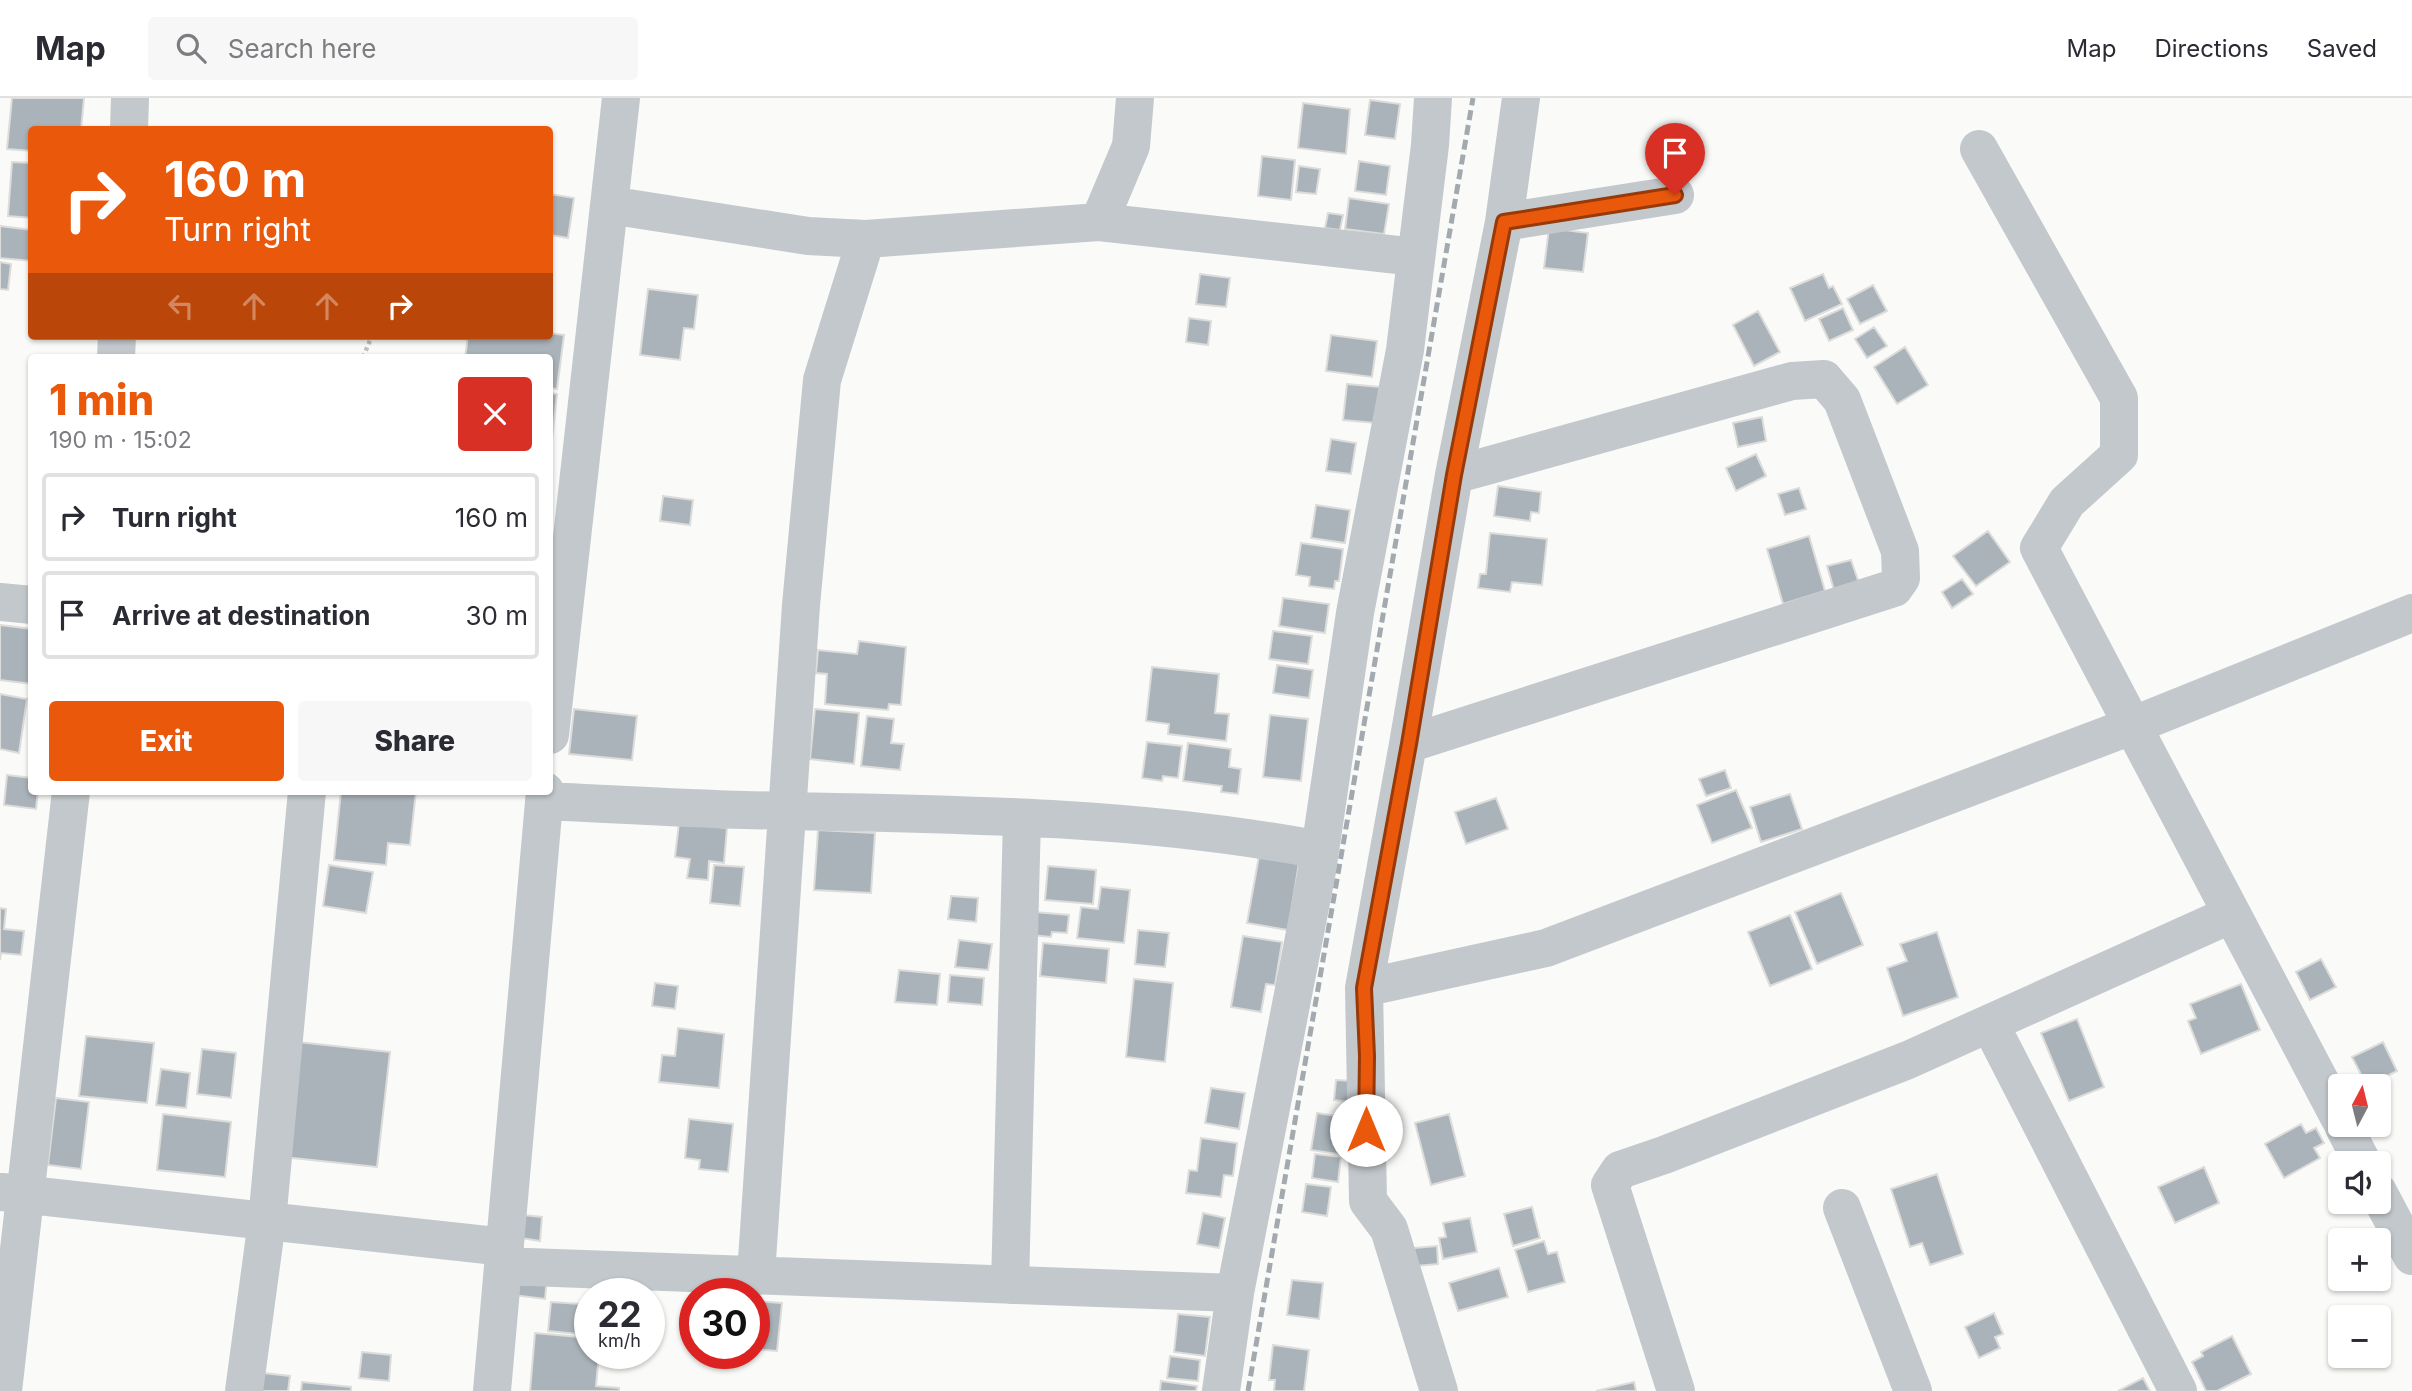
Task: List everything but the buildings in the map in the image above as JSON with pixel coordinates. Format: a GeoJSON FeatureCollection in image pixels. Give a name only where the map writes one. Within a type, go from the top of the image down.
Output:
{"type":"FeatureCollection","features":[{"type":"Feature","properties":{"kind":"street"},"geometry":{"type":"LineString","coordinates":[[129,126],[130,98]]}},
{"type":"Feature","properties":{"kind":"street"},"geometry":{"type":"LineString","coordinates":[[553,673],[555,631],[621,98]]}},
{"type":"Feature","properties":{"kind":"street"},"geometry":{"type":"LineString","coordinates":[[1099,222],[1131,146],[1135,98]]}},
{"type":"Feature","properties":{"kind":"street"},"geometry":{"type":"LineString","coordinates":[[1221,1391],[1236,1293],[1320,850],[1355,613],[1405,350],[1433,98]]}},
{"type":"Feature","properties":{"kind":"street"},"geometry":{"type":"LineString","coordinates":[[1439,1391],[1390,1229],[1368,1201],[1364,988],[1409,744],[1454,475],[1504,222],[1521,98]]}},
{"type":"Feature","properties":{"kind":"street"},"geometry":{"type":"LineString","coordinates":[[1979,149],[2119,398],[2119,455],[2067,502],[2039,548],[2328,1096]]}},
{"type":"Feature","properties":{"kind":"street"},"geometry":{"type":"LineString","coordinates":[[1504,222],[1675,195]]}},
{"type":"Feature","properties":{"kind":"street"},"geometry":{"type":"LineString","coordinates":[[609,205],[808,236],[866,239],[1099,222],[1416,257]]}},
{"type":"Feature","properties":{"kind":"street"},"geometry":{"type":"LineString","coordinates":[[756,1275],[800,605],[822,380],[866,239]]}},
{"type":"Feature","properties":{"kind":"street"},"geometry":{"type":"LineString","coordinates":[[1409,744],[1894,589],[1902,578],[1900,551],[1842,400],[1824,379],[1792,381],[1454,475]]}},
{"type":"Feature","properties":{"kind":"street"},"geometry":{"type":"LineString","coordinates":[[0,602],[28,605]]}},
{"type":"Feature","properties":{"kind":"street"},"geometry":{"type":"LineString","coordinates":[[1364,988],[1546,948],[2134,725],[2412,613]]}},
{"type":"Feature","properties":{"kind":"street"},"geometry":{"type":"LineString","coordinates":[[3,1391],[13,1193],[70,795]]}},
{"type":"Feature","properties":{"kind":"street"},"geometry":{"type":"LineString","coordinates":[[244,1391],[267,1221],[307,795]]}},
{"type":"Feature","properties":{"kind":"street"},"geometry":{"type":"LineString","coordinates":[[492,1391],[544,796],[788,810],[1022,818],[1256,838],[1320,850]]}},
{"type":"Feature","properties":{"kind":"street"},"geometry":{"type":"LineString","coordinates":[[1010,1285],[1022,818]]}},
{"type":"Feature","properties":{"kind":"street"},"geometry":{"type":"LineString","coordinates":[[1676,1391],[1611,1185],[1620,1170],[1908,1060],[2232,914]]}},
{"type":"Feature","properties":{"kind":"street"},"geometry":{"type":"LineString","coordinates":[[1990,1024],[2178,1391]]}},
{"type":"Feature","properties":{"kind":"street"},"geometry":{"type":"LineString","coordinates":[[13,1193],[267,1221],[504,1257],[756,1275],[1236,1293]]}},
{"type":"Feature","properties":{"kind":"street"},"geometry":{"type":"LineString","coordinates":[[1842,1208],[1913,1391]]}},
{"type":"Feature","properties":{"kind":"street"},"geometry":{"type":"LineString","coordinates":[[2390,1214],[2412,1256]]}},
{"type":"Feature","properties":{"kind":"railway"},"geometry":{"type":"LineString","coordinates":[[1248,1391],[1473,98]]}},
{"type":"Feature","properties":{"kind":"route"},"geometry":{"type":"LineString","coordinates":[[1366,1130],[1364,988],[1409,744],[1454,475],[1504,222],[1675,195]]}}]}
